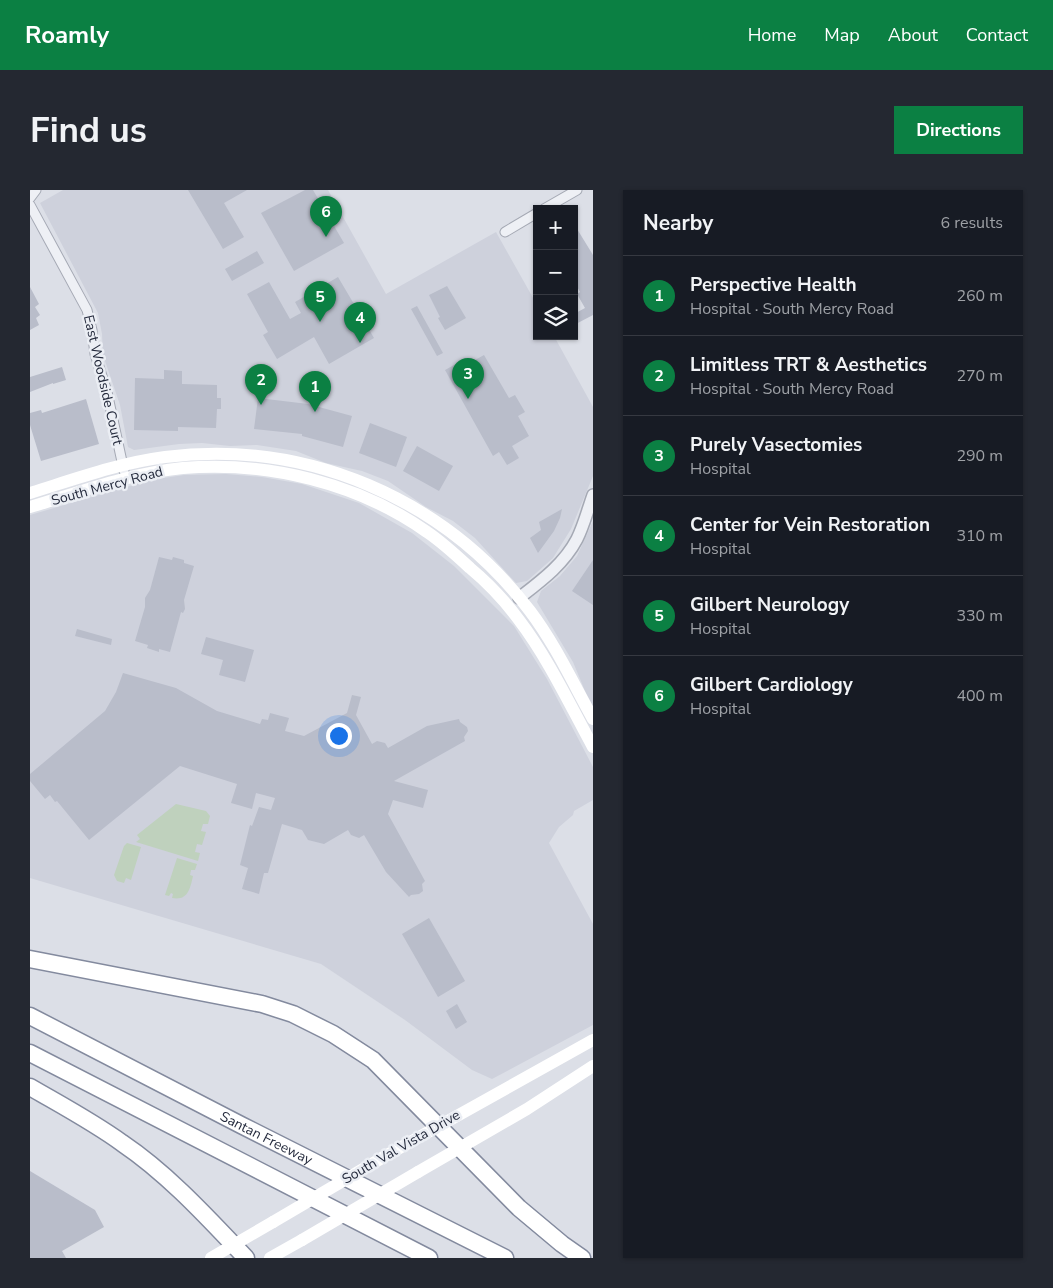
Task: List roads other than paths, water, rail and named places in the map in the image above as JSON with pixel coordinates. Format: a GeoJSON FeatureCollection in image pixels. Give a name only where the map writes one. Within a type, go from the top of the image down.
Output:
{"type":"FeatureCollection","features":[{"type":"Feature","properties":{"kind":"highway"},"geometry":{"type":"LineString","coordinates":[[30,959],[262,1004],[293,1014],[333,1034],[373,1060],[436,1126],[539,1226],[582,1258]]}},
{"type":"Feature","properties":{"kind":"highway","name":"Santan Freeway"},"geometry":{"type":"LineString","coordinates":[[30,1016],[504,1258]]}},
{"type":"Feature","properties":{"kind":"highway"},"geometry":{"type":"LineString","coordinates":[[30,1054],[429,1258]]}},
{"type":"Feature","properties":{"kind":"highway"},"geometry":{"type":"LineString","coordinates":[[30,1087],[123,1143],[168,1178],[246,1258]]}},
{"type":"Feature","properties":{"kind":"main road","name":"South Mercy Road"},"geometry":{"type":"LineString","coordinates":[[30,492],[122,464],[176,456],[226,453],[296,462],[348,477],[383,491],[435,520],[487,562],[531,613],[558,655],[593,718]]}},
{"type":"Feature","properties":{"kind":"main road","name":"South Mercy Road"},"geometry":{"type":"LineString","coordinates":[[30,507],[126,478],[184,468],[226,467],[288,474],[337,487],[390,510],[428,532],[470,568],[509,607],[531,638],[593,747]]}},
{"type":"Feature","properties":{"kind":"main road"},"geometry":{"type":"LineString","coordinates":[[509,607],[519,598]]}},
{"type":"Feature","properties":{"kind":"main road","name":"South Val Vista Drive"},"geometry":{"type":"LineString","coordinates":[[211,1258],[436,1126],[593,1040]]}},
{"type":"Feature","properties":{"kind":"main road"},"geometry":{"type":"LineString","coordinates":[[270,1258],[459,1148],[593,1066]]}},
{"type":"Feature","properties":{"kind":"street"},"geometry":{"type":"LineString","coordinates":[[30,198],[36,190]]}},
{"type":"Feature","properties":{"kind":"street"},"geometry":{"type":"LineString","coordinates":[[551,205],[577,190]]}},
{"type":"Feature","properties":{"kind":"street","name":"East Woodside Court"},"geometry":{"type":"LineString","coordinates":[[30,205],[87,310],[95,354],[107,392],[126,478]]}},
{"type":"Feature","properties":{"kind":"street"},"geometry":{"type":"LineString","coordinates":[[504,232],[533,215]]}},
{"type":"Feature","properties":{"kind":"street"},"geometry":{"type":"LineString","coordinates":[[519,598],[566,557],[576,540],[593,495]]}},
{"type":"Feature","properties":{"kind":"place","name":"Gilbert Cardiology"},"geometry":{"type":"Point","coordinates":[326,237]}},
{"type":"Feature","properties":{"kind":"place","name":"Gilbert Neurology"},"geometry":{"type":"Point","coordinates":[320,322]}},
{"type":"Feature","properties":{"kind":"place","name":"Center for Vein Restoration"},"geometry":{"type":"Point","coordinates":[360,343]}},
{"type":"Feature","properties":{"kind":"place","name":"Purely Vasectomies"},"geometry":{"type":"Point","coordinates":[468,399]}},
{"type":"Feature","properties":{"kind":"place","name":"Limitless TRT & Aesthetics"},"geometry":{"type":"Point","coordinates":[261,405]}},
{"type":"Feature","properties":{"kind":"place","name":"Perspective Health"},"geometry":{"type":"Point","coordinates":[315,412]}}]}
